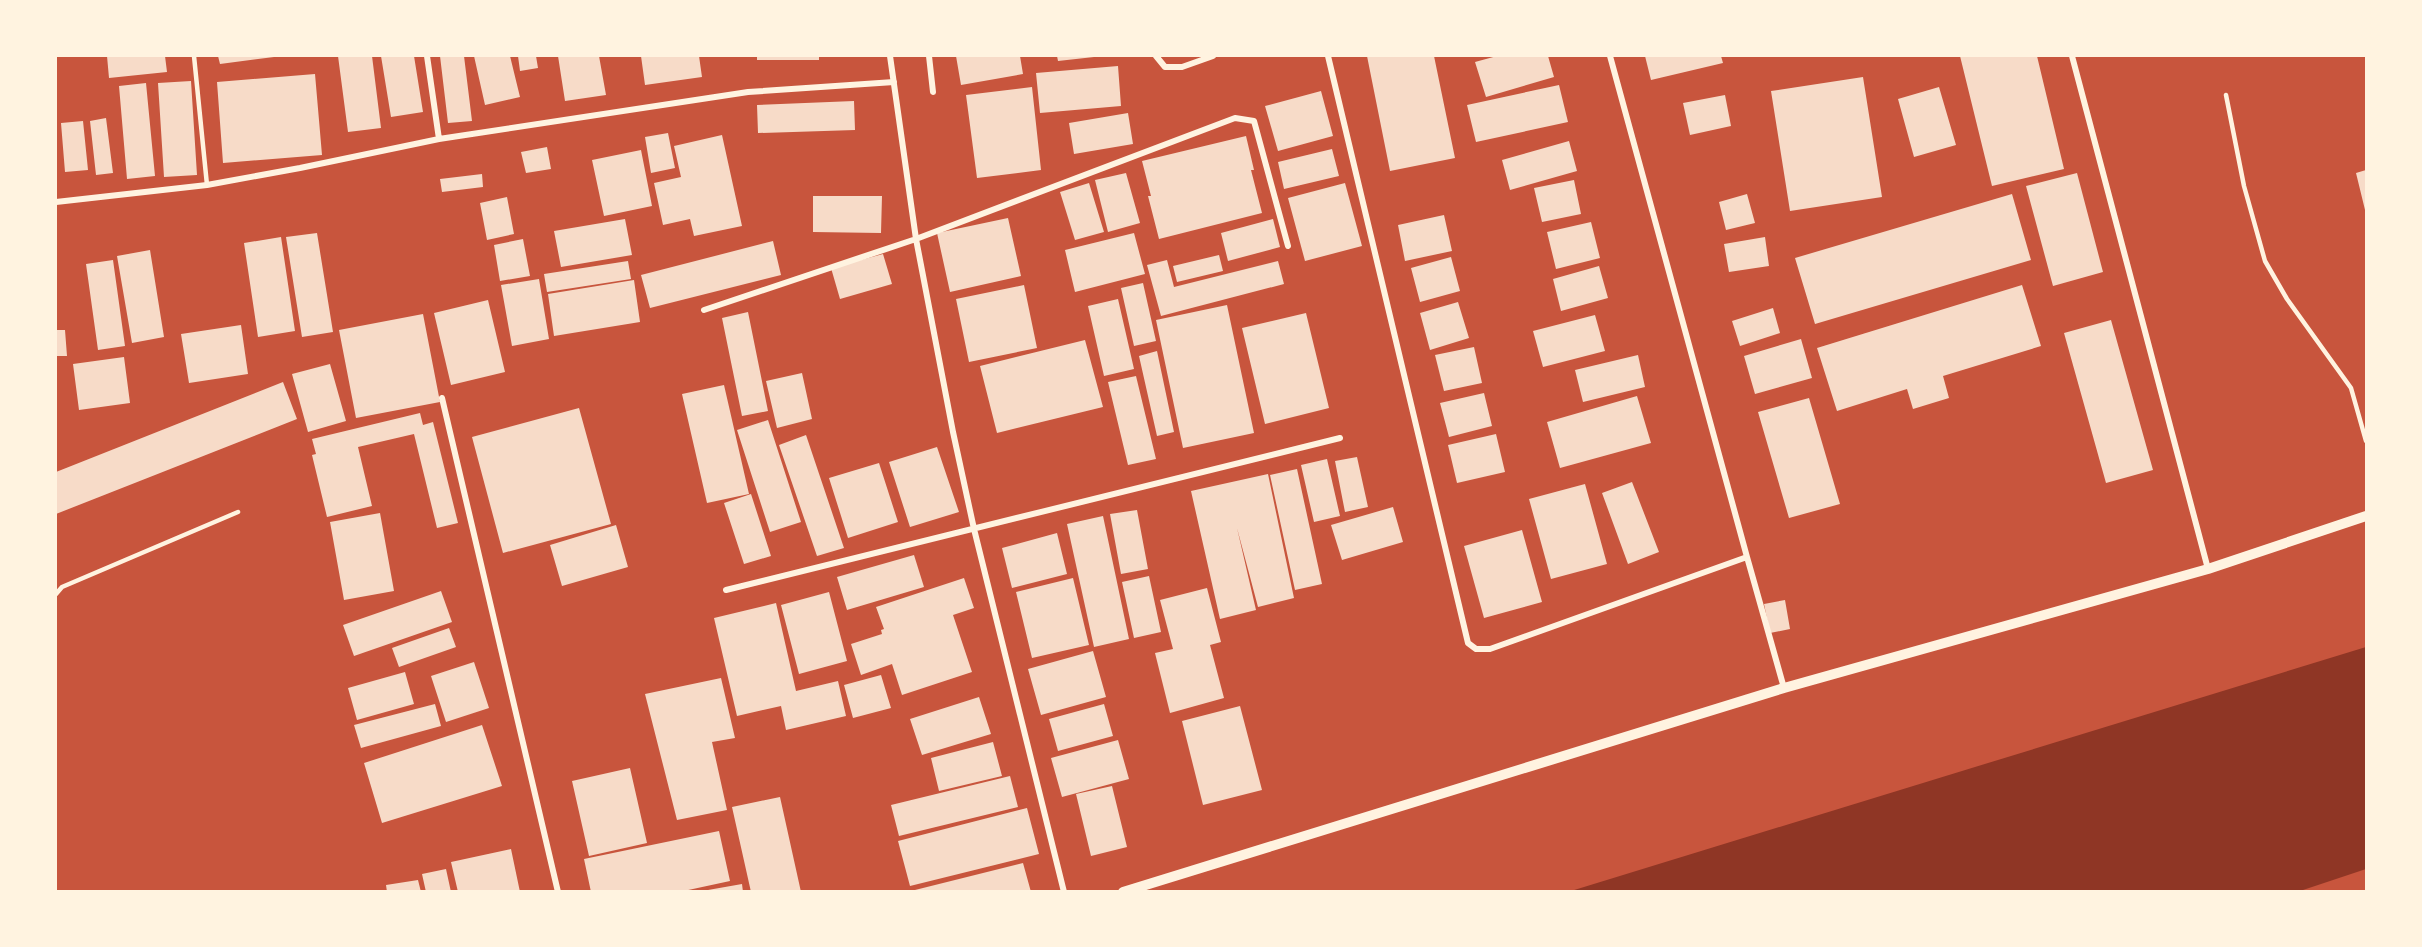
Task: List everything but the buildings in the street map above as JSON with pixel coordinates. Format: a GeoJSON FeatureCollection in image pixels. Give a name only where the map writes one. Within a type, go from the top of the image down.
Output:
{"type":"FeatureCollection","features":[{"type":"Feature","properties":{"kind":"street"},"geometry":{"type":"LineString","coordinates":[[427,56],[439,139]]}},
{"type":"Feature","properties":{"kind":"street"},"geometry":{"type":"LineString","coordinates":[[890,56],[916,239],[974,529],[1064,891]]}},
{"type":"Feature","properties":{"kind":"street"},"geometry":{"type":"LineString","coordinates":[[929,56],[933,92]]}},
{"type":"Feature","properties":{"kind":"street"},"geometry":{"type":"LineString","coordinates":[[1156,56],[1165,67],[1182,67],[1213,56]]}},
{"type":"Feature","properties":{"kind":"street"},"geometry":{"type":"LineString","coordinates":[[1328,56],[1468,643],[1476,649],[1490,649],[1747,557]]}},
{"type":"Feature","properties":{"kind":"street"},"geometry":{"type":"LineString","coordinates":[[1611,56],[1784,688]]}},
{"type":"Feature","properties":{"kind":"street"},"geometry":{"type":"LineString","coordinates":[[2072,56],[2208,569]]}},
{"type":"Feature","properties":{"kind":"street"},"geometry":{"type":"LineString","coordinates":[[56,202],[207,185],[439,139],[747,92],[894,82]]}},
{"type":"Feature","properties":{"kind":"street"},"geometry":{"type":"LineString","coordinates":[[704,310],[916,239],[1198,130],[1235,118],[1254,121],[1288,246]]}},
{"type":"Feature","properties":{"kind":"street"},"geometry":{"type":"LineString","coordinates":[[442,398],[558,891]]}},
{"type":"Feature","properties":{"kind":"street"},"geometry":{"type":"LineString","coordinates":[[726,590],[1340,438]]}},
{"type":"Feature","properties":{"kind":"street"},"geometry":{"type":"LineString","coordinates":[[1123,891],[1784,688],[2208,569],[2367,516]]}},
{"type":"Feature","properties":{"kind":"lane"},"geometry":{"type":"LineString","coordinates":[[194,56],[207,185]]}},
{"type":"Feature","properties":{"kind":"lane"},"geometry":{"type":"LineString","coordinates":[[2226,95],[2244,186],[2265,261],[2287,300],[2351,387],[2367,441]]}},
{"type":"Feature","properties":{"kind":"lane"},"geometry":{"type":"LineString","coordinates":[[56,594],[62,587],[238,512]]}},
{"type":"Feature","properties":{"kind":"shaded area"},"geometry":{"type":"Polygon","coordinates":[[[2366,647],[2366,869],[2300,891],[1571,891],[2366,647]]]}}]}
